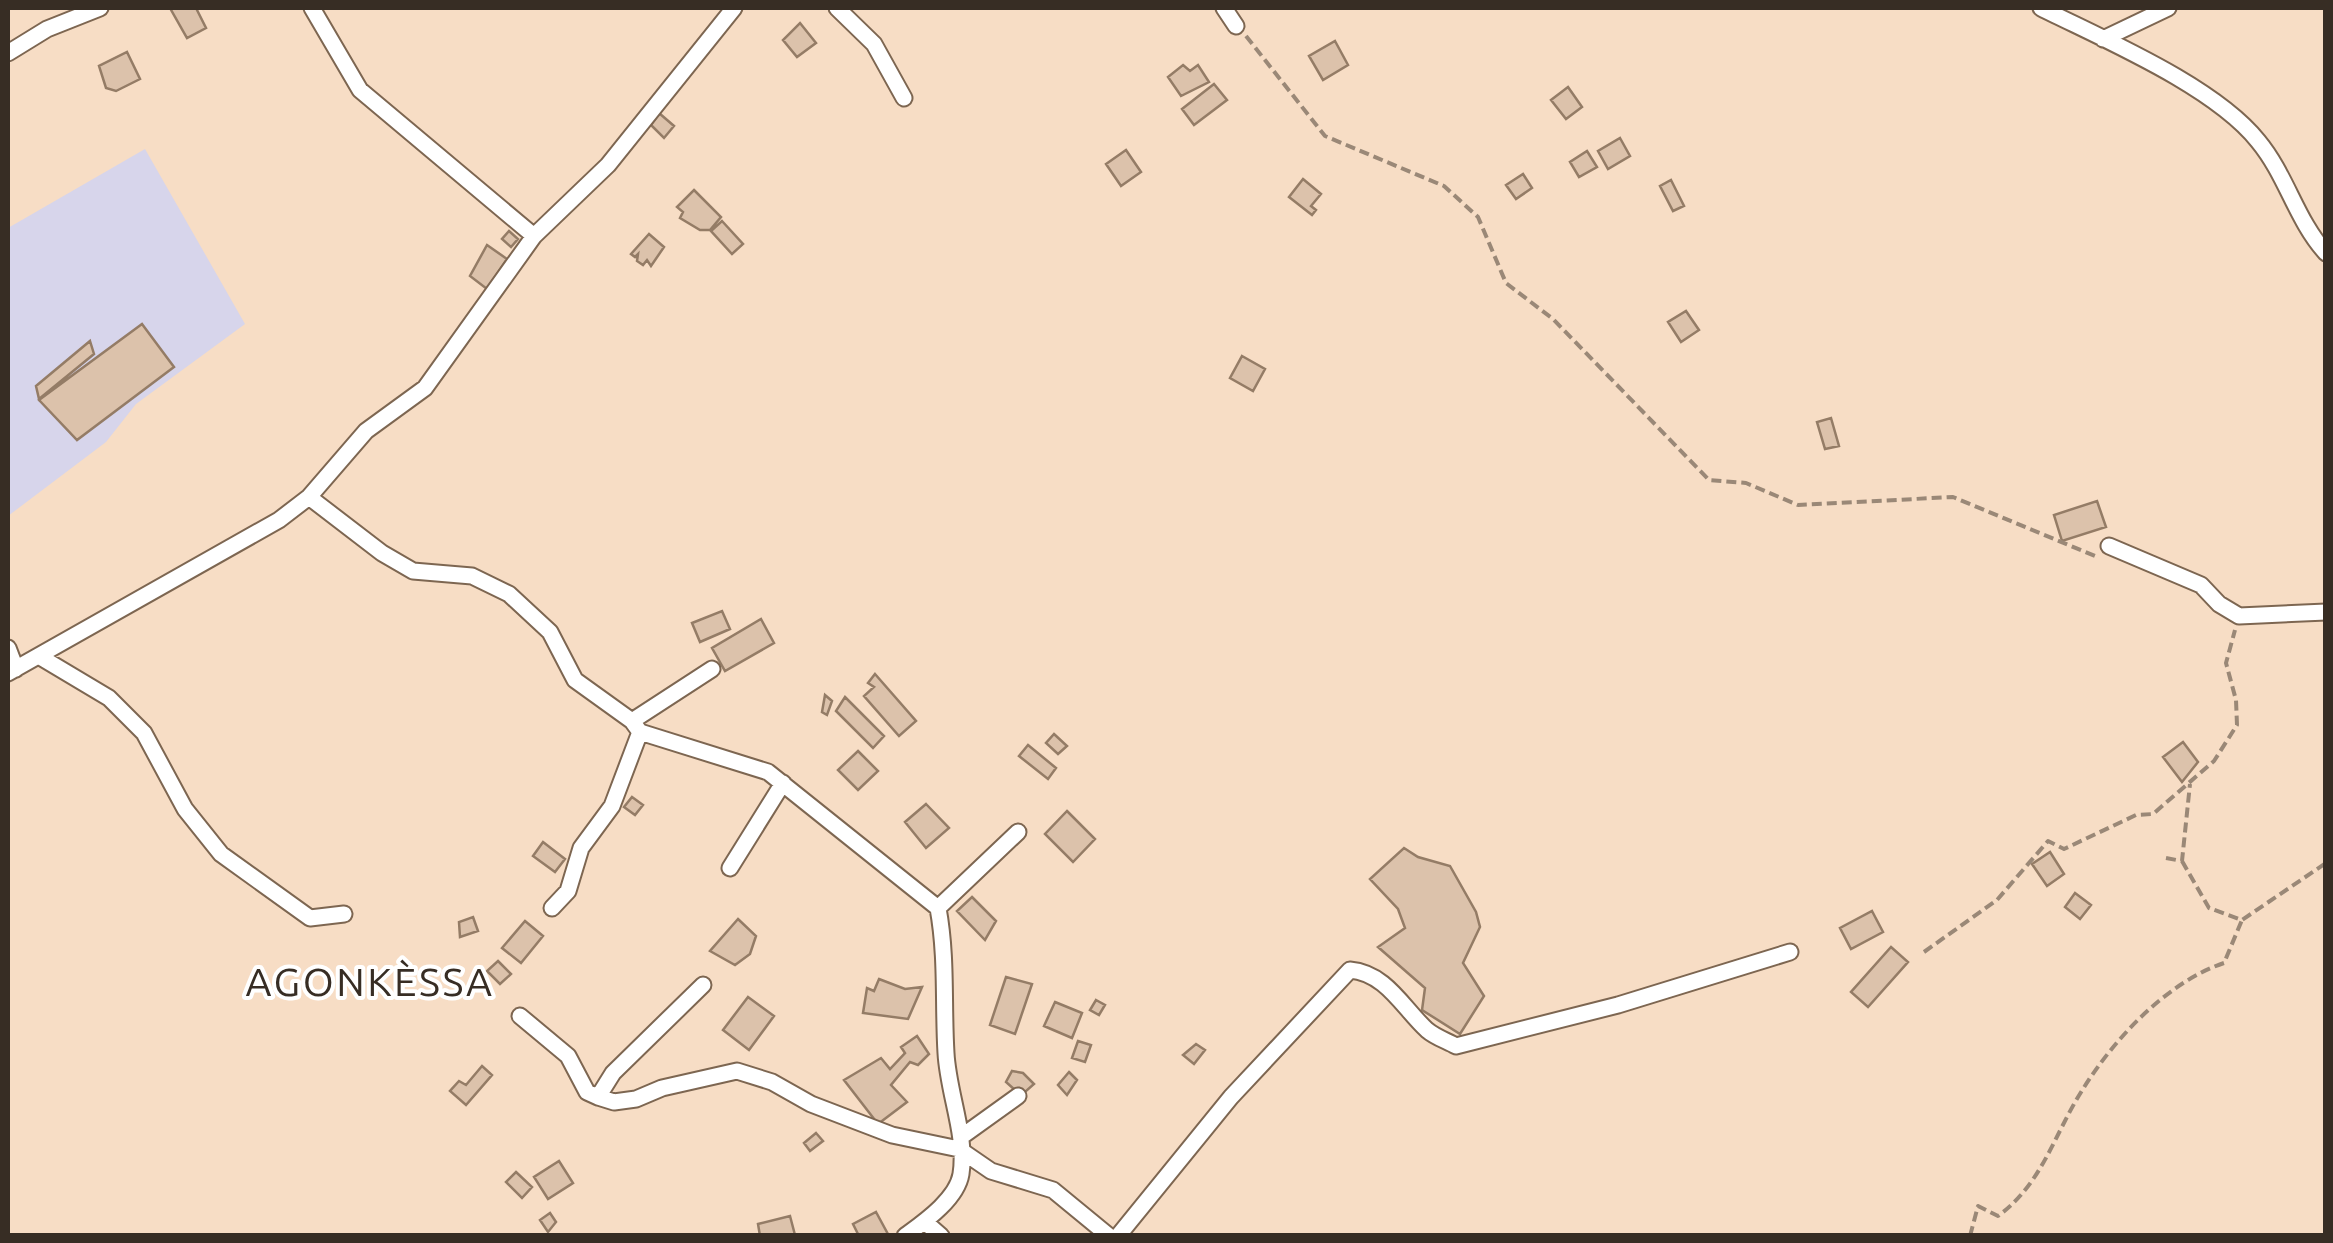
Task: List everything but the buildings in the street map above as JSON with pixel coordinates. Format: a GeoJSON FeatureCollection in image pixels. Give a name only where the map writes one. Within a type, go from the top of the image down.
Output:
{"type":"FeatureCollection","features":[{"type":"Feature","properties":{"kind":"street"},"geometry":{"type":"LineString","coordinates":[[8,53],[46,29],[100,8]]}},
{"type":"Feature","properties":{"kind":"street"},"geometry":{"type":"LineString","coordinates":[[312,8],[360,90],[534,236]]}},
{"type":"Feature","properties":{"kind":"street"},"geometry":{"type":"LineString","coordinates":[[8,648],[12,672],[279,520],[308,498],[366,431],[425,388],[534,236],[608,165],[734,8]]}},
{"type":"Feature","properties":{"kind":"street"},"geometry":{"type":"LineString","coordinates":[[837,8],[874,44],[904,98]]}},
{"type":"Feature","properties":{"kind":"street"},"geometry":{"type":"LineString","coordinates":[[1224,8],[1236,26]]}},
{"type":"Feature","properties":{"kind":"street"},"geometry":{"type":"LineString","coordinates":[[2042,8],[2220,106],[2257,138],[2282,176],[2309,235],[2326,254]]}},
{"type":"Feature","properties":{"kind":"street"},"geometry":{"type":"LineString","coordinates":[[2103,39],[2168,8]]}},
{"type":"Feature","properties":{"kind":"street"},"geometry":{"type":"LineString","coordinates":[[308,498],[382,554],[413,571],[472,576],[509,594],[550,632],[575,680],[636,726],[730,756],[782,783],[938,908],[946,948],[946,1053],[960,1143],[961,1177],[924,1222],[905,1236]]}},
{"type":"Feature","properties":{"kind":"street"},"geometry":{"type":"LineString","coordinates":[[2103,551],[2201,585],[2219,604],[2239,616],[2326,612]]}},
{"type":"Feature","properties":{"kind":"street"},"geometry":{"type":"LineString","coordinates":[[42,658],[109,698],[144,733],[186,809],[221,854],[310,918],[344,914]]}},
{"type":"Feature","properties":{"kind":"street"},"geometry":{"type":"LineString","coordinates":[[552,908],[568,890],[581,848],[612,806],[636,726],[712,670]]}},
{"type":"Feature","properties":{"kind":"street"},"geometry":{"type":"LineString","coordinates":[[730,868],[782,783]]}},
{"type":"Feature","properties":{"kind":"street"},"geometry":{"type":"LineString","coordinates":[[938,908],[1018,832]]}},
{"type":"Feature","properties":{"kind":"street"},"geometry":{"type":"LineString","coordinates":[[1118,1236],[1231,1098],[1350,970],[1366,971],[1397,995],[1430,1032],[1456,1046],[1618,1005],[1790,952]]}},
{"type":"Feature","properties":{"kind":"street"},"geometry":{"type":"LineString","coordinates":[[598,1097],[612,1072],[703,985]]}},
{"type":"Feature","properties":{"kind":"street"},"geometry":{"type":"LineString","coordinates":[[520,1016],[568,1056],[586,1092],[598,1097],[614,1102],[636,1100],[662,1088],[737,1071],[772,1082],[811,1104],[892,1135],[960,1143],[991,1171],[1053,1190],[1110,1236]]}},
{"type":"Feature","properties":{"kind":"street"},"geometry":{"type":"LineString","coordinates":[[960,1143],[1018,1096]]}},
{"type":"Feature","properties":{"kind":"street"},"geometry":{"type":"LineString","coordinates":[[924,1222],[941,1236]]}},
{"type":"Feature","properties":{"kind":"path"},"geometry":{"type":"LineString","coordinates":[[1236,26],[1260,49],[1325,136],[1444,186],[1478,217],[1506,282],[1554,319],[1709,480],[1746,484],[1798,505],[1952,497],[2103,551]]}},
{"type":"Feature","properties":{"kind":"path"},"geometry":{"type":"LineString","coordinates":[[1924,952],[1997,900],[2048,841],[2064,848],[2136,815],[2152,814],[2214,760],[2236,725],[2236,700],[2226,663],[2239,616]]}},
{"type":"Feature","properties":{"kind":"path"},"geometry":{"type":"LineString","coordinates":[[2190,784],[2182,860],[2209,908],[2242,920]]}},
{"type":"Feature","properties":{"kind":"path"},"geometry":{"type":"LineString","coordinates":[[2166,858],[2182,860]]}},
{"type":"Feature","properties":{"kind":"path"},"geometry":{"type":"LineString","coordinates":[[1970,1236],[1978,1206],[1998,1216],[2020,1200],[2048,1159],[2083,1088],[2128,1026],[2201,970],[2224,963],[2242,920],[2326,863]]}},
{"type":"Feature","properties":{"kind":"shaded area"},"geometry":{"type":"Polygon","coordinates":[[[145,149],[245,324],[136,404],[106,442],[8,516],[8,228],[145,149]]]}},
{"type":"Feature","properties":{"kind":"district","name":"AGONKÈSSA"},"geometry":{"type":"Point","coordinates":[370,982]}}]}
